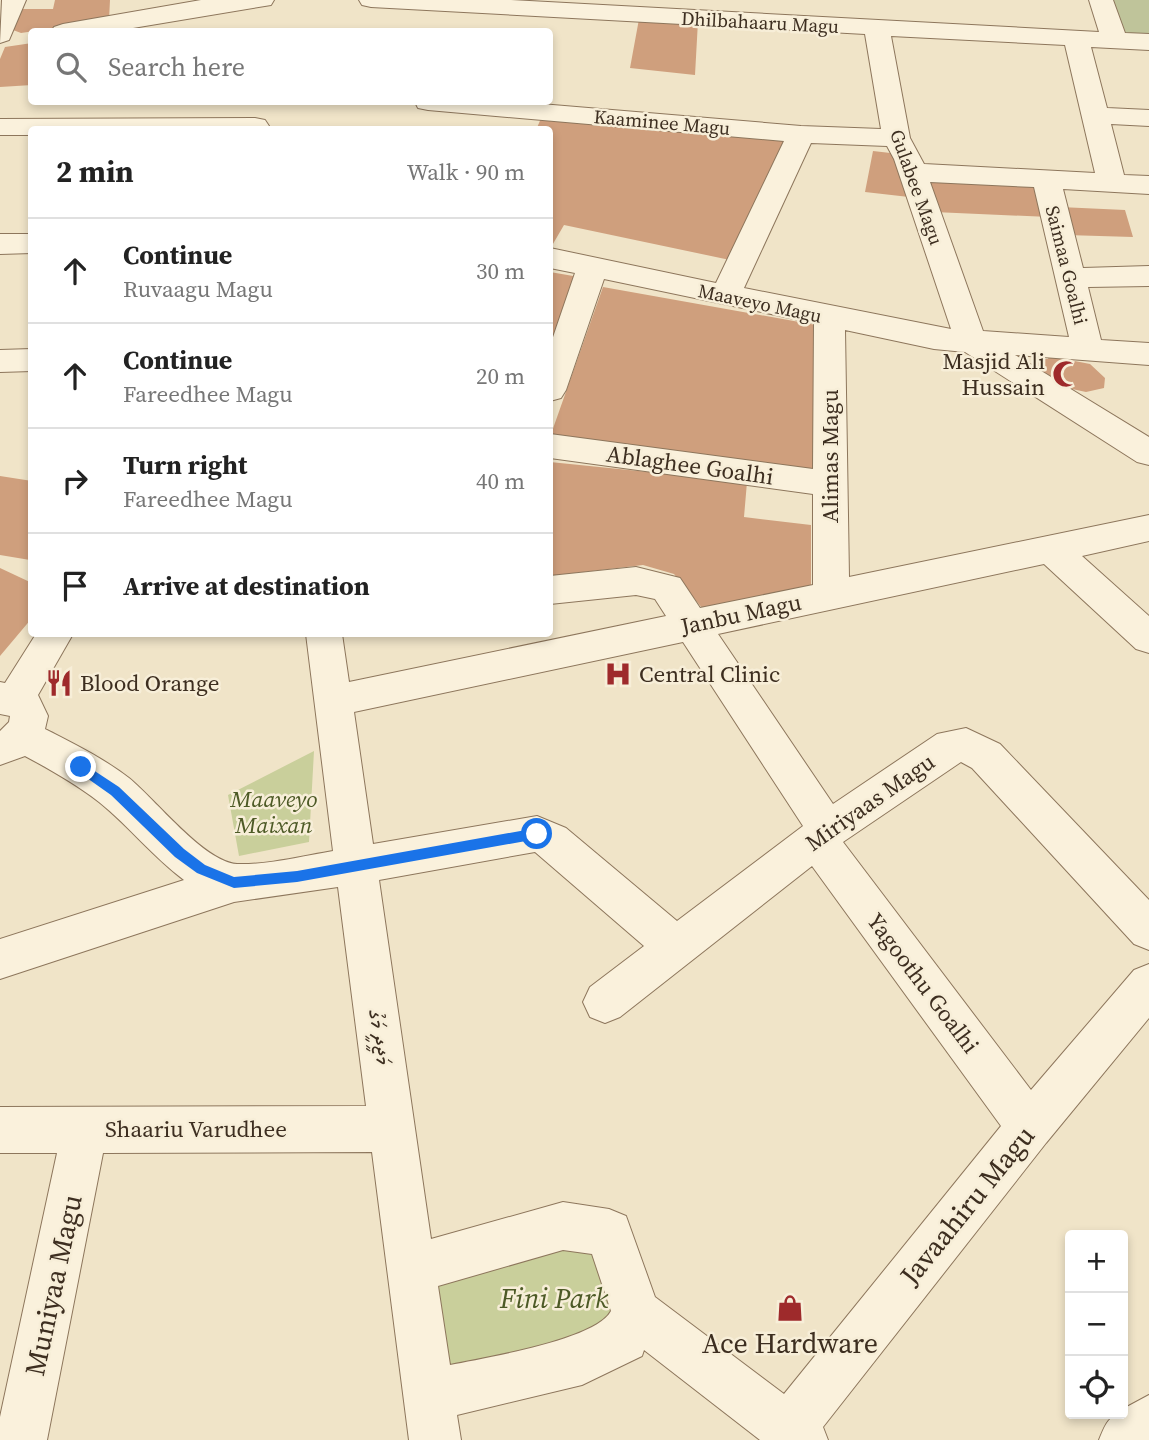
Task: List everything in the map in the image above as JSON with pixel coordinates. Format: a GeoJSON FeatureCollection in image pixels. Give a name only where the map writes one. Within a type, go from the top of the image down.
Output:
{"type":"FeatureCollection","features":[{"type":"Feature","properties":{"kind":"street"},"geometry":{"type":"LineString","coordinates":[[7,39],[14,0]]}},
{"type":"Feature","properties":{"kind":"street","name":"Dhilbahaaru Magu"},"geometry":{"type":"LineString","coordinates":[[371,0],[466,11],[778,12],[877,28],[1149,42]]}},
{"type":"Feature","properties":{"kind":"street"},"geometry":{"type":"LineString","coordinates":[[1101,0],[1115,40]]}},
{"type":"Feature","properties":{"kind":"street"},"geometry":{"type":"LineString","coordinates":[[91,28],[244,6]]}},
{"type":"Feature","properties":{"kind":"street","name":"Gulabee Magu"},"geometry":{"type":"LineString","coordinates":[[877,28],[896,138],[912,172],[972,343]]}},
{"type":"Feature","properties":{"kind":"street"},"geometry":{"type":"LineString","coordinates":[[1076,38],[1112,183]]}},
{"type":"Feature","properties":{"kind":"street","name":"Kaaminee Magu"},"geometry":{"type":"LineString","coordinates":[[472,105],[531,120],[896,138]]}},
{"type":"Feature","properties":{"kind":"street"},"geometry":{"type":"LineString","coordinates":[[1095,116],[1149,118]]}},
{"type":"Feature","properties":{"kind":"street"},"geometry":{"type":"LineString","coordinates":[[32,126],[254,119]]}},
{"type":"Feature","properties":{"kind":"street"},"geometry":{"type":"LineString","coordinates":[[0,127],[28,126]]}},
{"type":"Feature","properties":{"kind":"street"},"geometry":{"type":"LineString","coordinates":[[726,296],[801,134]]}},
{"type":"Feature","properties":{"kind":"street"},"geometry":{"type":"LineString","coordinates":[[912,172],[1149,185]]}},
{"type":"Feature","properties":{"kind":"street","name":"Saimaa Goalhi"},"geometry":{"type":"LineString","coordinates":[[1046,179],[1088,350]]}},
{"type":"Feature","properties":{"kind":"street"},"geometry":{"type":"LineString","coordinates":[[0,244],[28,243]]}},
{"type":"Feature","properties":{"kind":"street","name":"Maaveyo Magu"},"geometry":{"type":"LineString","coordinates":[[553,259],[829,317],[972,343]]}},
{"type":"Feature","properties":{"kind":"street"},"geometry":{"type":"LineString","coordinates":[[553,381],[593,266]]}},
{"type":"Feature","properties":{"kind":"street"},"geometry":{"type":"LineString","coordinates":[[1070,278],[1149,276]]}},
{"type":"Feature","properties":{"kind":"street","name":"Alimas Magu"},"geometry":{"type":"LineString","coordinates":[[829,317],[831,595]]}},
{"type":"Feature","properties":{"kind":"street"},"geometry":{"type":"LineString","coordinates":[[972,343],[1149,354]]}},
{"type":"Feature","properties":{"kind":"street"},"geometry":{"type":"LineString","coordinates":[[972,343],[1149,453]]}},
{"type":"Feature","properties":{"kind":"street"},"geometry":{"type":"LineString","coordinates":[[0,361],[28,360]]}},
{"type":"Feature","properties":{"kind":"street","name":"Ablaghee Goalhi"},"geometry":{"type":"LineString","coordinates":[[553,446],[830,484]]}},
{"type":"Feature","properties":{"kind":"street","name":"Janbu Magu"},"geometry":{"type":"LineString","coordinates":[[333,701],[1149,528]]}},
{"type":"Feature","properties":{"kind":"street"},"geometry":{"type":"LineString","coordinates":[[1051,548],[1149,638]]}},
{"type":"Feature","properties":{"kind":"street","name":"Yagoothu Goalhi"},"geometry":{"type":"LineString","coordinates":[[553,590],[636,581],[656,583],[667,588],[822,834],[1030,1126]]}},
{"type":"Feature","properties":{"kind":"street"},"geometry":{"type":"LineString","coordinates":[[53,637],[10,721],[115,791],[179,853],[201,869],[234,883]]}},
{"type":"Feature","properties":{"kind":"street","name":"މަޖީދީ މަގު"},"geometry":{"type":"LineString","coordinates":[[319,637],[333,701],[432,1418]]}},
{"type":"Feature","properties":{"kind":"street","name":"Miriyaas Magu"},"geometry":{"type":"LineString","coordinates":[[605,1002],[822,834],[951,746],[965,745],[986,756],[1149,930]]}},
{"type":"Feature","properties":{"kind":"street"},"geometry":{"type":"LineString","coordinates":[[0,959],[234,883],[297,876],[537,834],[552,841],[676,947]]}},
{"type":"Feature","properties":{"kind":"street","name":"Javaahiru Magu"},"geometry":{"type":"LineString","coordinates":[[796,1434],[1030,1126],[1149,985]]}},
{"type":"Feature","properties":{"kind":"street","name":"Muniyaa Magu"},"geometry":{"type":"LineString","coordinates":[[21,1440],[85,1129]]}},
{"type":"Feature","properties":{"kind":"street","name":"Shaariu Varudhee"},"geometry":{"type":"LineString","coordinates":[[0,1130],[392,1129]]}},
{"type":"Feature","properties":{"kind":"street"},"geometry":{"type":"LineString","coordinates":[[411,1269],[563,1226],[609,1233],[636,1313],[796,1434]]}},
{"type":"Feature","properties":{"kind":"street"},"geometry":{"type":"LineString","coordinates":[[432,1418],[582,1360],[624,1338],[636,1313]]}},
{"type":"Feature","properties":{"kind":"street"},"geometry":{"type":"LineString","coordinates":[[1125,1440],[1149,1421]]}},
{"type":"Feature","properties":{"kind":"green space"},"geometry":{"type":"Polygon","coordinates":[[[1101,0],[1149,0],[1149,42],[1115,40],[1101,0]]]}},
{"type":"Feature","properties":{"kind":"green space","name":"Maaveyo Maixan"},"geometry":{"type":"Polygon","coordinates":[[[314,751],[309,842],[239,856],[228,795],[314,751]]]}},
{"type":"Feature","properties":{"kind":"green space","name":"Fini Park"},"geometry":{"type":"Polygon","coordinates":[[[609,1233],[636,1313],[429,1396],[411,1269],[609,1233]]]}},
{"type":"Feature","properties":{"kind":"building"},"geometry":{"type":"Polygon","coordinates":[[[55,0],[110,0],[109,20],[55,28],[28,28],[28,32],[21,33],[13,30],[17,9],[53,9],[55,0]]]}},
{"type":"Feature","properties":{"kind":"building"},"geometry":{"type":"Polygon","coordinates":[[[639,19],[698,21],[695,75],[630,68],[639,19]]]}},
{"type":"Feature","properties":{"kind":"building"},"geometry":{"type":"Polygon","coordinates":[[[28,44],[28,85],[0,87],[0,59],[5,47],[28,44]]]}},
{"type":"Feature","properties":{"kind":"building"},"geometry":{"type":"Polygon","coordinates":[[[542,116],[790,137],[730,260],[564,225],[553,244],[553,126],[538,126],[542,116]]]}},
{"type":"Feature","properties":{"kind":"building"},"geometry":{"type":"Polygon","coordinates":[[[873,151],[899,154],[909,197],[865,192],[873,151]]]}},
{"type":"Feature","properties":{"kind":"building"},"geometry":{"type":"Polygon","coordinates":[[[929,179],[1031,184],[1038,188],[1049,217],[934,212],[929,179]]]}},
{"type":"Feature","properties":{"kind":"building"},"geometry":{"type":"Polygon","coordinates":[[[1060,207],[1125,210],[1133,237],[1066,235],[1060,207]]]}},
{"type":"Feature","properties":{"kind":"building"},"geometry":{"type":"Polygon","coordinates":[[[553,273],[579,277],[553,339],[553,273]]]}},
{"type":"Feature","properties":{"kind":"building"},"geometry":{"type":"Polygon","coordinates":[[[603,287],[816,325],[817,472],[553,437],[553,429],[603,287]]]}},
{"type":"Feature","properties":{"kind":"building","name":"Masjid Ali Hussain"},"geometry":{"type":"Polygon","coordinates":[[[1049,356],[1090,364],[1105,378],[1104,388],[1086,392],[1044,383],[1028,365],[1038,359],[1048,359],[1049,356]]]}},
{"type":"Feature","properties":{"kind":"building"},"geometry":{"type":"Polygon","coordinates":[[[553,462],[747,482],[744,517],[811,525],[811,588],[702,608],[674,574],[643,565],[553,576],[553,462]]]}},
{"type":"Feature","properties":{"kind":"building"},"geometry":{"type":"Polygon","coordinates":[[[0,476],[28,480],[28,560],[0,555],[0,476]]]}},
{"type":"Feature","properties":{"kind":"building"},"geometry":{"type":"Polygon","coordinates":[[[0,568],[28,581],[28,623],[0,656],[0,568]]]}},
{"type":"Feature","properties":{"kind":"place","name":"Masjid Ali Hussain"},"geometry":{"type":"Point","coordinates":[1066,374]}},
{"type":"Feature","properties":{"kind":"place","name":"Central Clinic"},"geometry":{"type":"Point","coordinates":[618,674]}},
{"type":"Feature","properties":{"kind":"place","name":"Blood Orange"},"geometry":{"type":"Point","coordinates":[59,683]}},
{"type":"Feature","properties":{"kind":"place","name":"Ace Hardware"},"geometry":{"type":"Point","coordinates":[790,1308]}},
{"type":"Feature","properties":{"kind":"route"},"geometry":{"type":"LineString","coordinates":[[81,767],[115,791],[179,853],[201,869],[234,883],[297,876],[537,834]]}}]}
